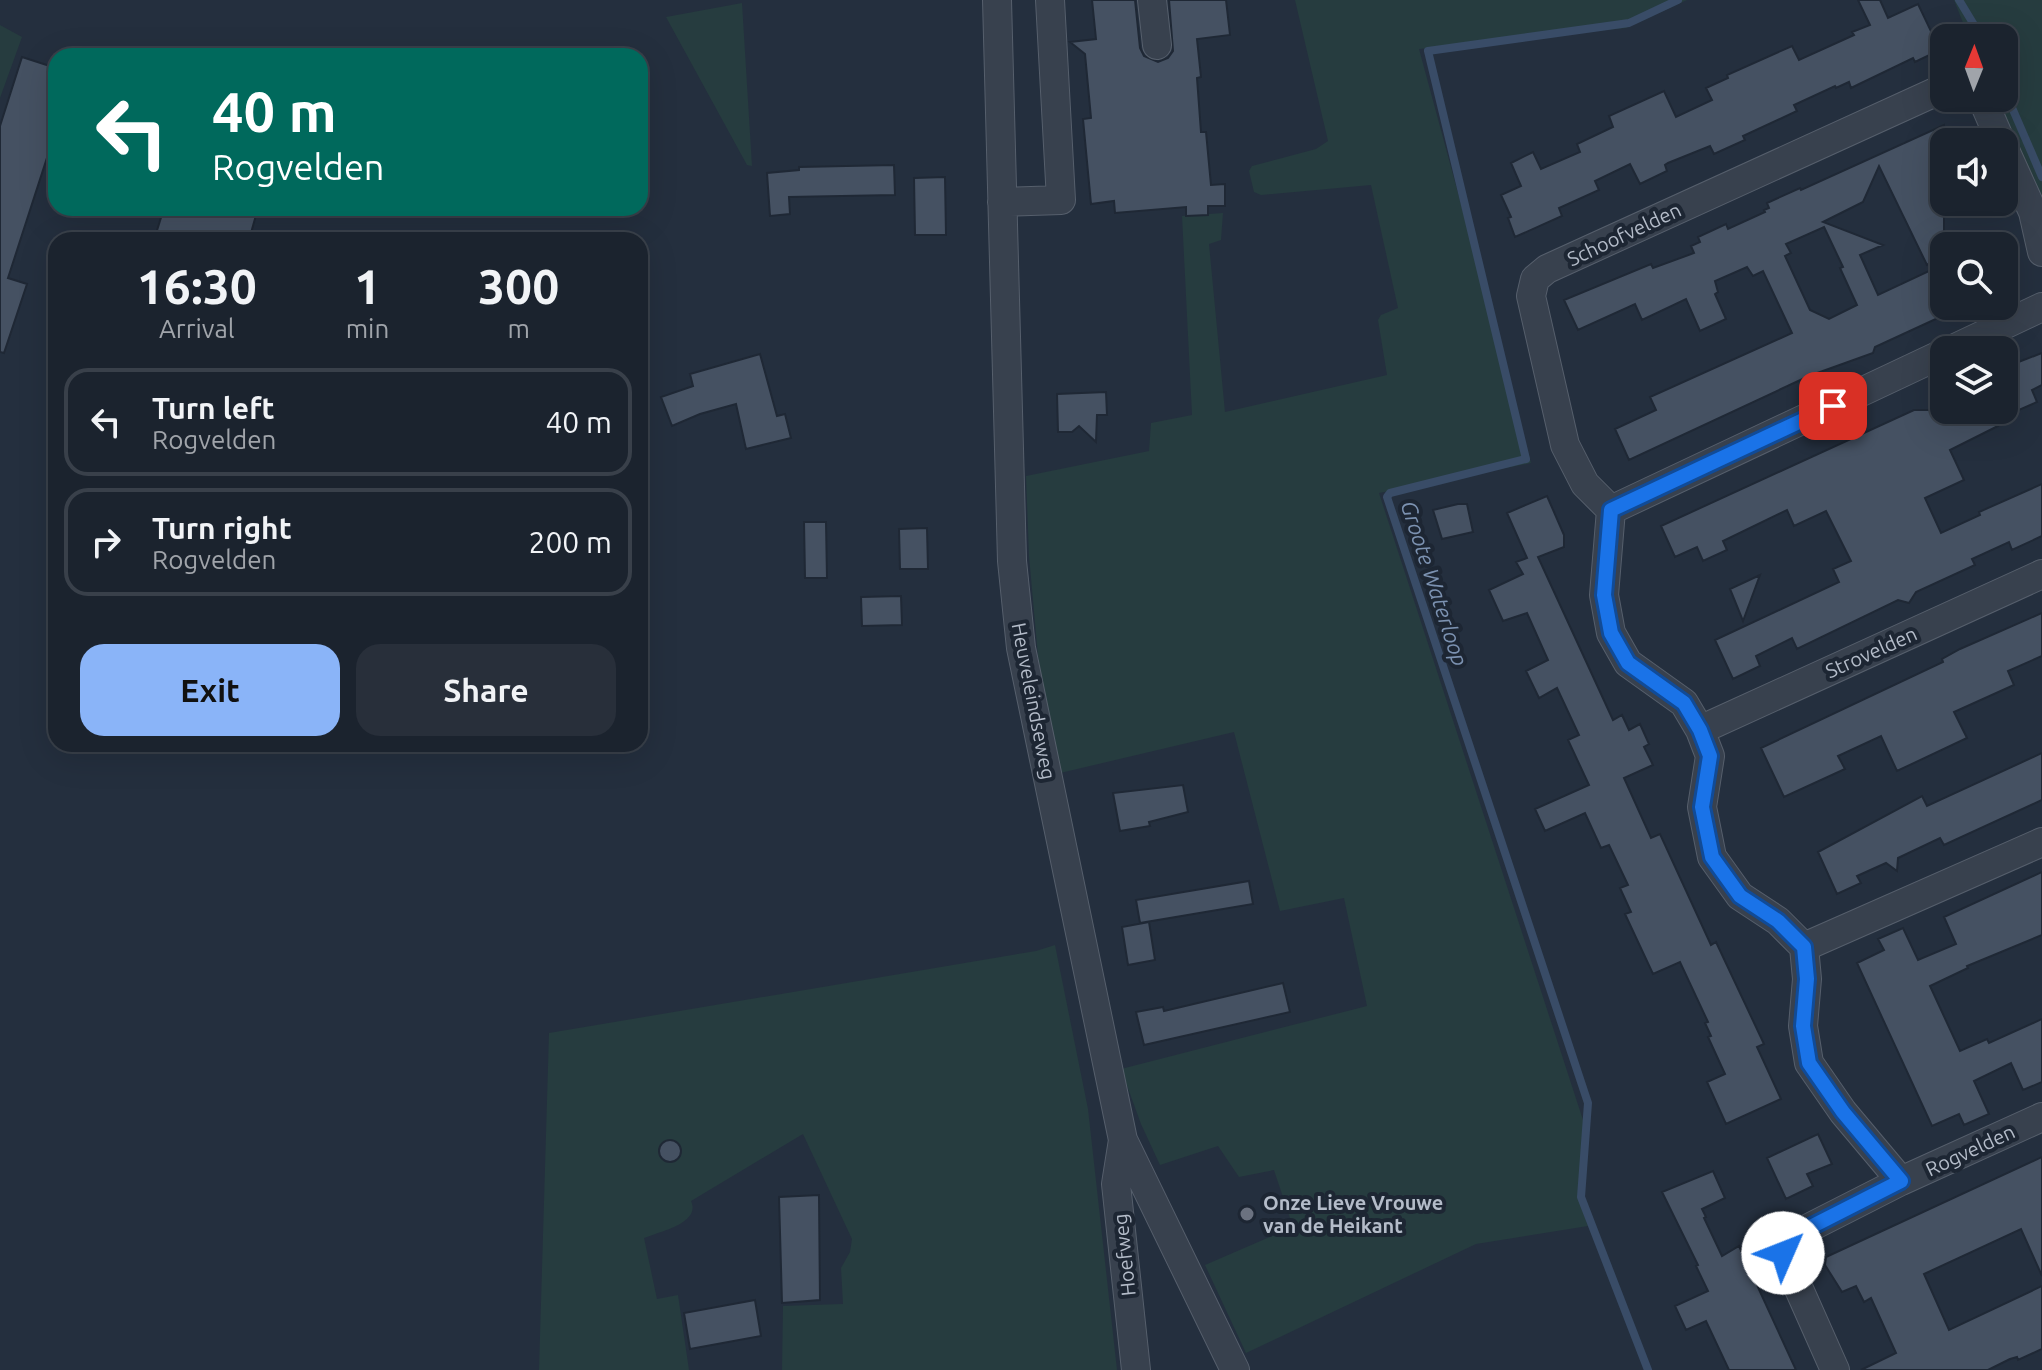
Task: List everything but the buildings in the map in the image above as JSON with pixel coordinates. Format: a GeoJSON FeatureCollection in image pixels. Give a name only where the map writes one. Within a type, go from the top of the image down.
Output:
{"type":"FeatureCollection","features":[{"type":"Feature","properties":{"kind":"street","name":"Heuveleindseweg"},"geometry":{"type":"LineString","coordinates":[[997,0],[1012,561],[1021,648],[1123,1140],[1235,1370]]}},
{"type":"Feature","properties":{"kind":"street"},"geometry":{"type":"LineString","coordinates":[[1002,202],[1061,200],[1050,0]]}},
{"type":"Feature","properties":{"kind":"street"},"geometry":{"type":"LineString","coordinates":[[1152,0],[1157,45]]}},
{"type":"Feature","properties":{"kind":"street","name":"Schoofvelden"},"geometry":{"type":"LineString","coordinates":[[1611,510],[1585,484],[1565,445],[1531,296],[1535,279],[1547,269],[1930,94]]}},
{"type":"Feature","properties":{"kind":"street"},"geometry":{"type":"LineString","coordinates":[[2018,179],[2033,212],[2042,252]]}},
{"type":"Feature","properties":{"kind":"street"},"geometry":{"type":"LineString","coordinates":[[1981,336],[2042,307]]}},
{"type":"Feature","properties":{"kind":"street"},"geometry":{"type":"LineString","coordinates":[[1930,360],[1611,510],[1604,595],[1611,633],[1628,663],[1684,703],[1700,730],[1710,756],[1702,807],[1712,857],[1740,896],[1778,921],[1804,947],[2042,842]]}},
{"type":"Feature","properties":{"kind":"street","name":"Strovelden"},"geometry":{"type":"LineString","coordinates":[[1700,730],[2042,574]]}},
{"type":"Feature","properties":{"kind":"street","name":"Rogvelden"},"geometry":{"type":"LineString","coordinates":[[1804,947],[1807,979],[1803,1026],[1809,1063],[1843,1112],[1901,1181],[2042,1117]]}},
{"type":"Feature","properties":{"kind":"street","name":"Hoefweg"},"geometry":{"type":"LineString","coordinates":[[1123,1140],[1116,1184],[1136,1370]]}},
{"type":"Feature","properties":{"kind":"street"},"geometry":{"type":"LineString","coordinates":[[1835,1370],[1783,1253],[1787,1239],[1901,1181]]}},
{"type":"Feature","properties":{"kind":"green space"},"geometry":{"type":"Polygon","coordinates":[[[1295,0],[1687,0],[1626,28],[1419,49],[1531,463],[1379,493],[1583,1120],[1584,1215],[1588,1226],[1476,1244],[1246,1353],[1205,1265],[1293,1227],[1274,1170],[1239,1177],[1218,1146],[1160,1165],[1121,1069],[1367,1006],[1344,898],[1280,911],[1234,732],[1056,774],[1038,656],[1026,476],[1149,451],[1151,423],[1192,415],[1182,216],[1223,213],[1221,240],[1209,244],[1225,412],[1387,375],[1378,320],[1381,315],[1398,308],[1371,185],[1261,195],[1254,192],[1249,171],[1252,166],[1316,149],[1328,141],[1295,0]]]}},
{"type":"Feature","properties":{"kind":"green space"},"geometry":{"type":"Polygon","coordinates":[[[1954,0],[2042,0],[2042,210],[2018,154],[2018,128],[2007,128],[2000,112],[2018,112],[2018,24],[1963,24],[1954,0]]]}},
{"type":"Feature","properties":{"kind":"green space"},"geometry":{"type":"Polygon","coordinates":[[[742,3],[752,166],[747,165],[666,17],[742,3]]]}},
{"type":"Feature","properties":{"kind":"green space"},"geometry":{"type":"Polygon","coordinates":[[[0,25],[22,37],[0,98],[0,25]]]}},
{"type":"Feature","properties":{"kind":"green space"},"geometry":{"type":"Polygon","coordinates":[[[1055,945],[1088,1109],[1117,1370],[782,1370],[783,1306],[843,1304],[841,1268],[850,1252],[852,1239],[803,1134],[691,1201],[693,1209],[685,1221],[644,1238],[657,1299],[678,1295],[689,1370],[539,1370],[549,1033],[1036,951],[1055,945]]]}},
{"type":"Feature","properties":{"kind":"waterway","name":"Groote Waterloop"},"geometry":{"type":"LineString","coordinates":[[1648,1370],[1581,1197],[1588,1103],[1387,497],[1390,493],[1526,459],[1428,51],[1629,23],[1678,0]]}},
{"type":"Feature","properties":{"kind":"waterway"},"geometry":{"type":"LineString","coordinates":[[1959,0],[1974,24]]}},
{"type":"Feature","properties":{"kind":"waterway"},"geometry":{"type":"LineString","coordinates":[[2014,112],[2042,177]]}},
{"type":"Feature","properties":{"kind":"place","name":"Onze Lieve Vrouwe van de Heikant"},"geometry":{"type":"Point","coordinates":[1247,1214]}},
{"type":"Feature","properties":{"kind":"route"},"geometry":{"type":"LineString","coordinates":[[1783,1253],[1787,1239],[1901,1181],[1843,1112],[1809,1063],[1803,1026],[1807,979],[1804,947],[1778,921],[1740,896],[1712,857],[1702,807],[1710,756],[1700,730],[1684,703],[1628,663],[1611,633],[1604,595],[1611,510],[1833,406]]}}]}
